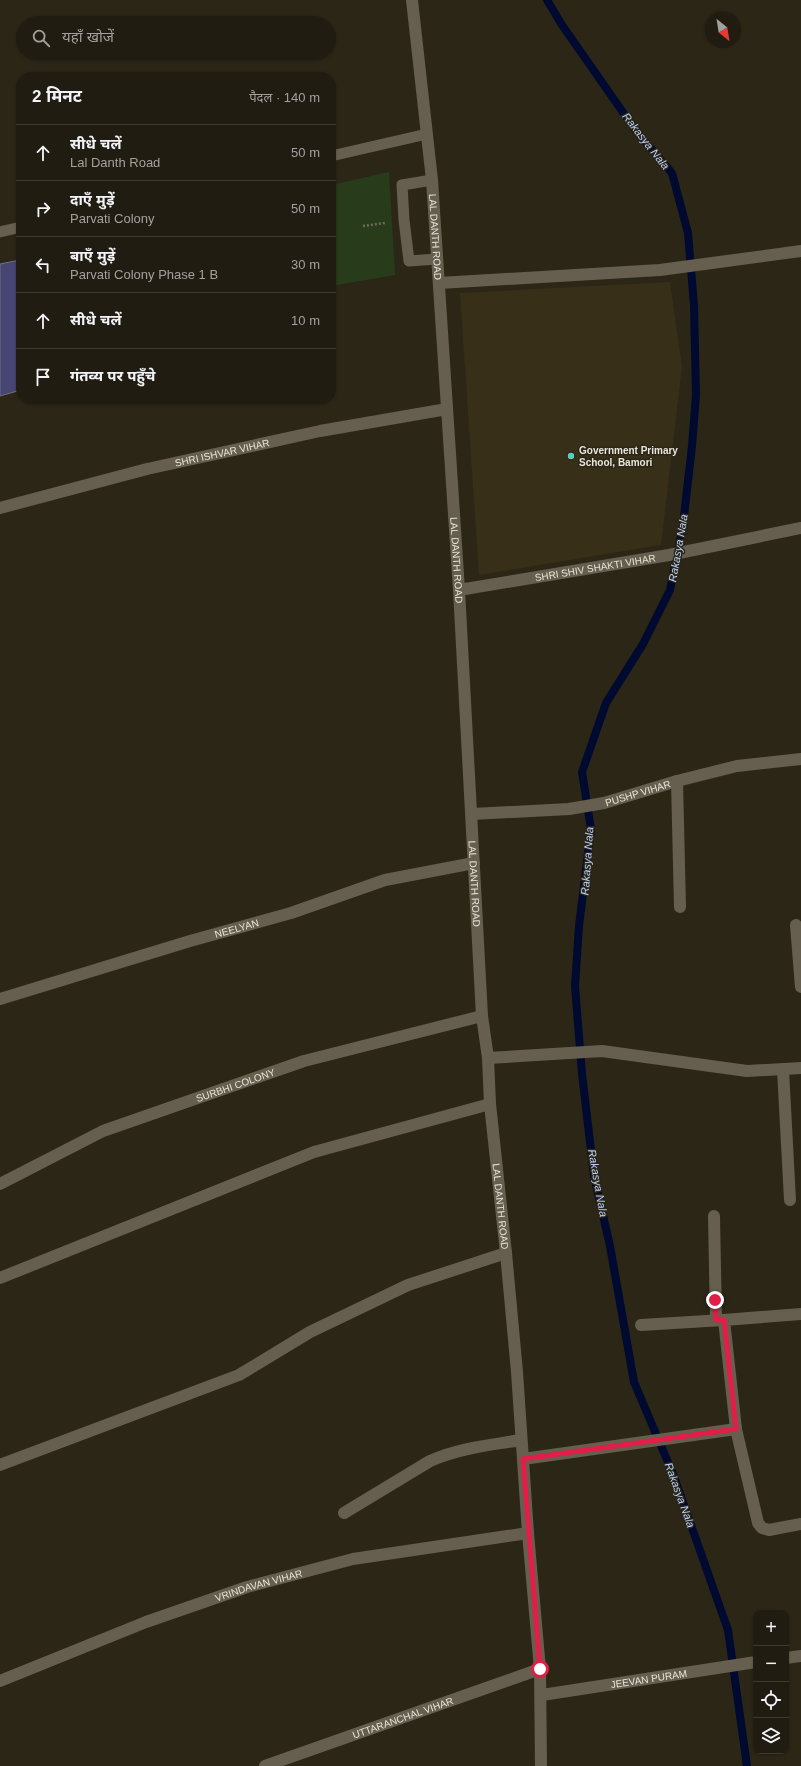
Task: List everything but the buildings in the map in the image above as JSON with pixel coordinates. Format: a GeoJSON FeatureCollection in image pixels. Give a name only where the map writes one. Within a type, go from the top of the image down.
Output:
{"type":"FeatureCollection","features":[{"type":"Feature","properties":{"kind":"street","name":"LAL DANTH ROAD"},"geometry":{"type":"LineString","coordinates":[[412,0],[432,180],[459,590],[482,1016],[488,1058],[490,1104],[517,1372],[528,1533],[542,1695],[541,1766]]}},
{"type":"Feature","properties":{"kind":"street"},"geometry":{"type":"LineString","coordinates":[[439,283],[673,268],[801,251]]}},
{"type":"Feature","properties":{"kind":"street","name":"SHRI ISHVAR VIHAR"},"geometry":{"type":"LineString","coordinates":[[0,508],[162,466],[320,431],[447,409]]}},
{"type":"Feature","properties":{"kind":"street","name":"SHRI SHIV SHAKTI VIHAR"},"geometry":{"type":"LineString","coordinates":[[459,590],[669,555],[801,528]]}},
{"type":"Feature","properties":{"kind":"street","name":"PUSHP VIHAR"},"geometry":{"type":"LineString","coordinates":[[472,814],[569,809],[604,803],[677,781],[738,766],[801,759]]}},
{"type":"Feature","properties":{"kind":"street"},"geometry":{"type":"LineString","coordinates":[[677,781],[680,907]]}},
{"type":"Feature","properties":{"kind":"street","name":"NEELYAN"},"geometry":{"type":"LineString","coordinates":[[0,999],[167,948],[291,913],[384,880],[474,863]]}},
{"type":"Feature","properties":{"kind":"street"},"geometry":{"type":"LineString","coordinates":[[796,925],[801,987]]}},
{"type":"Feature","properties":{"kind":"street","name":"SURBHI COLONY"},"geometry":{"type":"LineString","coordinates":[[0,1184],[103,1131],[297,1064],[482,1016]]}},
{"type":"Feature","properties":{"kind":"street"},"geometry":{"type":"LineString","coordinates":[[488,1058],[602,1051],[747,1071],[801,1068]]}},
{"type":"Feature","properties":{"kind":"street"},"geometry":{"type":"LineString","coordinates":[[783,1070],[790,1200]]}},
{"type":"Feature","properties":{"kind":"street"},"geometry":{"type":"LineString","coordinates":[[0,1278],[314,1152],[490,1104]]}},
{"type":"Feature","properties":{"kind":"street"},"geometry":{"type":"LineString","coordinates":[[714,1216],[720,1320],[736,1429],[758,1523],[762,1528],[769,1530],[801,1524]]}},
{"type":"Feature","properties":{"kind":"street"},"geometry":{"type":"LineString","coordinates":[[0,1465],[239,1374],[310,1332],[408,1285],[506,1253]]}},
{"type":"Feature","properties":{"kind":"street"},"geometry":{"type":"LineString","coordinates":[[641,1325],[801,1314]]}},
{"type":"Feature","properties":{"kind":"street"},"geometry":{"type":"LineString","coordinates":[[523,1459],[736,1429]]}},
{"type":"Feature","properties":{"kind":"street"},"geometry":{"type":"LineString","coordinates":[[344,1513],[430,1461],[445,1454],[521,1440]]}},
{"type":"Feature","properties":{"kind":"street","name":"VRINDAVAN VIHAR"},"geometry":{"type":"LineString","coordinates":[[0,1681],[146,1622],[247,1587],[353,1559],[528,1533]]}},
{"type":"Feature","properties":{"kind":"street"},"geometry":{"type":"LineString","coordinates":[[789,1658],[801,1656]]}},
{"type":"Feature","properties":{"kind":"street","name":"JEEVAN PURAM"},"geometry":{"type":"LineString","coordinates":[[542,1695],[753,1663]]}},
{"type":"Feature","properties":{"kind":"street","name":"UTTARANCHAL VIHAR"},"geometry":{"type":"LineString","coordinates":[[265,1766],[540,1669]]}},
{"type":"Feature","properties":{"kind":"lane"},"geometry":{"type":"LineString","coordinates":[[336,155],[427,134]]}},
{"type":"Feature","properties":{"kind":"lane"},"geometry":{"type":"LineString","coordinates":[[432,180],[402,185],[404,220],[409,261],[437,259]]}},
{"type":"Feature","properties":{"kind":"lane"},"geometry":{"type":"LineString","coordinates":[[0,232],[16,228]]}},
{"type":"Feature","properties":{"kind":"shaded area","name":"Government Primary School, Bamori"},"geometry":{"type":"Polygon","coordinates":[[[670,282],[682,367],[661,545],[479,575],[460,293],[670,282]]]}},
{"type":"Feature","properties":{"kind":"green space"},"geometry":{"type":"Polygon","coordinates":[[[389,172],[395,275],[336,285],[336,184],[389,172]]]}},
{"type":"Feature","properties":{"kind":"waterway","name":"Rakasya Nala"},"geometry":{"type":"LineString","coordinates":[[547,0],[562,25],[636,131],[672,173],[688,233],[694,305],[696,395],[683,525],[670,590],[643,644],[606,703],[582,772],[591,829],[579,926],[575,986],[582,1074],[594,1176],[610,1246],[634,1382],[673,1474],[728,1630],[747,1766]]}},
{"type":"Feature","properties":{"kind":"place","name":"Government Primary School, Bamori"},"geometry":{"type":"Point","coordinates":[571,456]}},
{"type":"Feature","properties":{"kind":"route"},"geometry":{"type":"LineString","coordinates":[[540,1669],[523,1459],[736,1429],[724,1320],[716,1320],[715,1300]]}}]}
